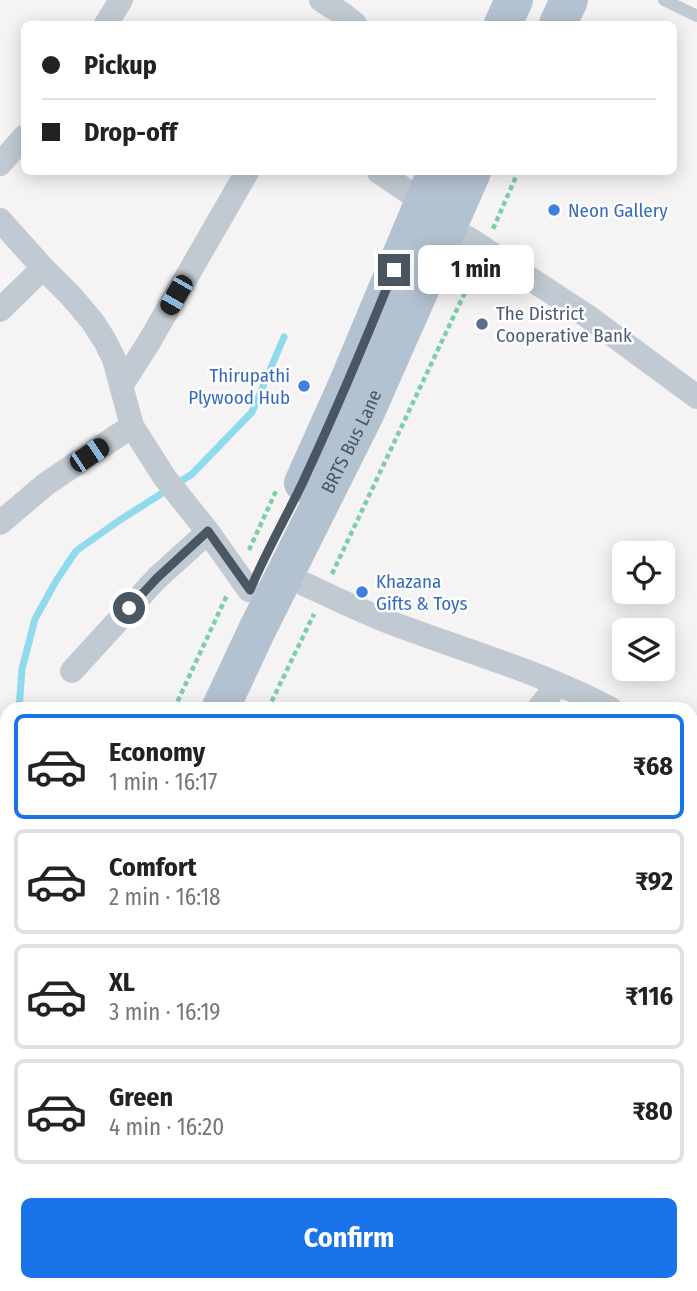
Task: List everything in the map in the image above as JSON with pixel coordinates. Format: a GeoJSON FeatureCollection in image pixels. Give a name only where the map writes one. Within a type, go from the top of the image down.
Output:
{"type":"FeatureCollection","features":[{"type":"Feature","properties":{"kind":"main road"},"geometry":{"type":"LineString","coordinates":[[504,21],[514,0]]}},
{"type":"Feature","properties":{"kind":"main road"},"geometry":{"type":"LineString","coordinates":[[535,21],[544,0]]}},
{"type":"Feature","properties":{"kind":"main road"},"geometry":{"type":"LineString","coordinates":[[559,21],[569,0]]}},
{"type":"Feature","properties":{"kind":"main road","name":"BRTS Bus Lane"},"geometry":{"type":"LineString","coordinates":[[223,702],[365,414],[471,175]]}},
{"type":"Feature","properties":{"kind":"main road"},"geometry":{"type":"LineString","coordinates":[[249,702],[314,589],[356,485],[384,425],[476,243],[494,175]]}},
{"type":"Feature","properties":{"kind":"main road"},"geometry":{"type":"LineString","coordinates":[[197,702],[347,385],[429,187]]}},
{"type":"Feature","properties":{"kind":"street"},"geometry":{"type":"LineString","coordinates":[[108,21],[121,0]]}},
{"type":"Feature","properties":{"kind":"street"},"geometry":{"type":"LineString","coordinates":[[321,0],[351,21]]}},
{"type":"Feature","properties":{"kind":"street"},"geometry":{"type":"LineString","coordinates":[[0,164],[21,140]]}},
{"type":"Feature","properties":{"kind":"street"},"geometry":{"type":"LineString","coordinates":[[121,386],[245,175]]}},
{"type":"Feature","properties":{"kind":"street"},"geometry":{"type":"LineString","coordinates":[[389,175],[429,187]]}},
{"type":"Feature","properties":{"kind":"street"},"geometry":{"type":"LineString","coordinates":[[0,220],[93,322],[114,359],[132,426],[172,486],[250,590]]}},
{"type":"Feature","properties":{"kind":"street"},"geometry":{"type":"LineString","coordinates":[[476,243],[587,316],[697,397]]}},
{"type":"Feature","properties":{"kind":"street"},"geometry":{"type":"LineString","coordinates":[[0,310],[43,268]]}},
{"type":"Feature","properties":{"kind":"street"},"geometry":{"type":"LineString","coordinates":[[0,523],[46,484],[132,426]]}},
{"type":"Feature","properties":{"kind":"street"},"geometry":{"type":"LineString","coordinates":[[72,671],[157,578],[208,531]]}},
{"type":"Feature","properties":{"kind":"street"},"geometry":{"type":"LineString","coordinates":[[314,589],[397,625],[493,658],[596,702]]}},
{"type":"Feature","properties":{"kind":"street"},"geometry":{"type":"LineString","coordinates":[[544,702],[558,684]]}},
{"type":"Feature","properties":{"kind":"lane"},"geometry":{"type":"LineString","coordinates":[[664,0],[697,16]]}},
{"type":"Feature","properties":{"kind":"path"},"geometry":{"type":"LineString","coordinates":[[271,702],[314,589],[464,296],[476,243],[516,175]]}},
{"type":"Feature","properties":{"kind":"waterway"},"geometry":{"type":"LineString","coordinates":[[20,702],[22,669],[35,619],[76,551],[192,474],[252,412],[284,337]]}},
{"type":"Feature","properties":{"kind":"place","name":"Neon Gallery"},"geometry":{"type":"Point","coordinates":[554,210]}},
{"type":"Feature","properties":{"kind":"place","name":"The District Cooperative Bank"},"geometry":{"type":"Point","coordinates":[482,324]}},
{"type":"Feature","properties":{"kind":"place","name":"Thirupathi Plywood Hub"},"geometry":{"type":"Point","coordinates":[304,386]}},
{"type":"Feature","properties":{"kind":"place","name":"Khazana Gifts & Toys"},"geometry":{"type":"Point","coordinates":[362,592]}},
{"type":"Feature","properties":{"kind":"route"},"geometry":{"type":"LineString","coordinates":[[129,608],[208,531],[250,590],[347,385],[394,270]]}}]}
